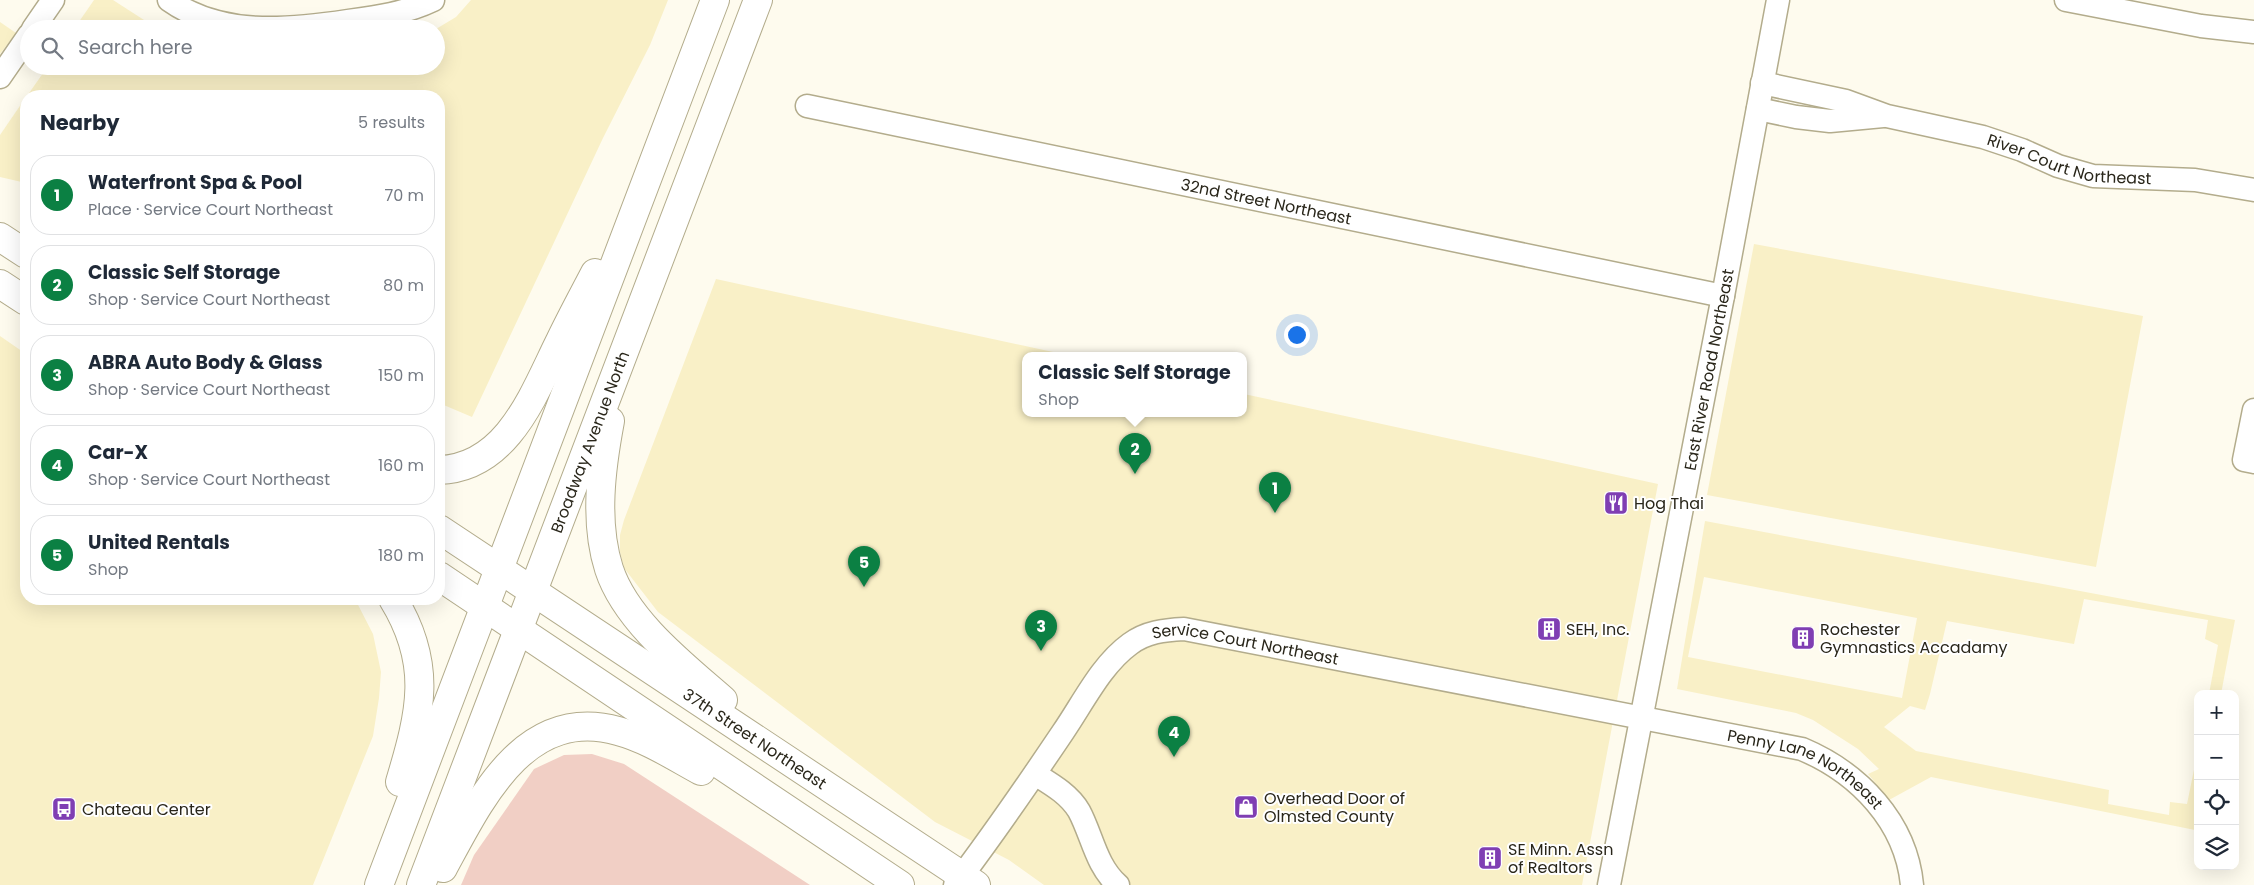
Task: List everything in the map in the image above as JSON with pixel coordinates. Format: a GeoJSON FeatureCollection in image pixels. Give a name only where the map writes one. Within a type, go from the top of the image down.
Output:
{"type":"FeatureCollection","features":[{"type":"Feature","properties":{"kind":"main road"},"geometry":{"type":"LineString","coordinates":[[379,885],[715,0]]}},
{"type":"Feature","properties":{"kind":"main road","name":"Broadway Avenue North"},"geometry":{"type":"LineString","coordinates":[[421,885],[758,0]]}},
{"type":"Feature","properties":{"kind":"main road"},"geometry":{"type":"LineString","coordinates":[[445,469],[479,459],[506,437],[519,421],[655,159]]}},
{"type":"Feature","properties":{"kind":"main road"},"geometry":{"type":"LineString","coordinates":[[0,237],[20,250]]}},
{"type":"Feature","properties":{"kind":"main road"},"geometry":{"type":"LineString","coordinates":[[0,284],[20,297]]}},
{"type":"Feature","properties":{"kind":"main road"},"geometry":{"type":"LineString","coordinates":[[620,363],[604,454],[601,502],[603,539],[612,576],[634,613],[672,655],[726,703],[837,793]]}},
{"type":"Feature","properties":{"kind":"main road","name":"37th Street Northeast"},"geometry":{"type":"LineString","coordinates":[[445,533],[837,793],[965,882]]}},
{"type":"Feature","properties":{"kind":"main road"},"geometry":{"type":"LineString","coordinates":[[445,580],[900,885]]}},
{"type":"Feature","properties":{"kind":"main road"},"geometry":{"type":"LineString","coordinates":[[369,885],[410,748],[419,706],[420,687],[416,649],[407,625],[396,605]]}},
{"type":"Feature","properties":{"kind":"main road"},"geometry":{"type":"LineString","coordinates":[[434,885],[482,797],[502,771],[533,743],[565,728],[582,726],[600,727],[636,738],[824,835]]}},
{"type":"Feature","properties":{"kind":"street"},"geometry":{"type":"LineString","coordinates":[[39,20],[53,0]]}},
{"type":"Feature","properties":{"kind":"street"},"geometry":{"type":"LineString","coordinates":[[169,0],[196,15],[210,20]]}},
{"type":"Feature","properties":{"kind":"street"},"geometry":{"type":"LineString","coordinates":[[356,20],[400,13],[433,0]]}},
{"type":"Feature","properties":{"kind":"street","name":"East River Road Northeast"},"geometry":{"type":"LineString","coordinates":[[1609,885],[1724,296],[1778,0]]}},
{"type":"Feature","properties":{"kind":"street"},"geometry":{"type":"LineString","coordinates":[[2066,0],[2201,26],[2254,32]]}},
{"type":"Feature","properties":{"kind":"street"},"geometry":{"type":"LineString","coordinates":[[0,77],[20,48]]}},
{"type":"Feature","properties":{"kind":"street","name":"River Court Northeast"},"geometry":{"type":"LineString","coordinates":[[1762,83],[1846,101],[1887,116],[1983,136],[2058,166],[2093,176],[2202,181],[2254,190]]}},
{"type":"Feature","properties":{"kind":"street","name":"32nd Street Northeast"},"geometry":{"type":"LineString","coordinates":[[807,106],[1724,296]]}},
{"type":"Feature","properties":{"kind":"street","name":"River Court Northeast"},"geometry":{"type":"LineString","coordinates":[[1758,109],[1796,117],[1830,121],[1887,116]]}},
{"type":"Feature","properties":{"kind":"street"},"geometry":{"type":"LineString","coordinates":[[2254,410],[2244,460],[2254,462]]}},
{"type":"Feature","properties":{"kind":"street","name":"Service Court Northeast"},"geometry":{"type":"LineString","coordinates":[[965,882],[1098,680],[1118,654],[1152,632],[1168,630],[1202,631],[1643,718]]}},
{"type":"Feature","properties":{"kind":"street","name":"Penny Lane Northeast"},"geometry":{"type":"LineString","coordinates":[[1643,718],[1779,743],[1802,749],[1823,758],[1860,786],[1877,802],[1893,823],[1906,852],[1912,885]]}},
{"type":"Feature","properties":{"kind":"street"},"geometry":{"type":"LineString","coordinates":[[1035,774],[1062,792],[1078,810],[1100,862],[1118,885]]}},
{"type":"Feature","properties":{"kind":"shaded area"},"geometry":{"type":"Polygon","coordinates":[[[94,0],[113,0],[144,20],[80,20],[94,0]]]}},
{"type":"Feature","properties":{"kind":"shaded area"},"geometry":{"type":"Polygon","coordinates":[[[471,0],[668,0],[650,45],[603,138],[472,417],[445,406],[445,90],[31,90],[42,75],[445,75],[445,24],[456,17],[471,0]]]}},
{"type":"Feature","properties":{"kind":"shaded area"},"geometry":{"type":"Polygon","coordinates":[[[0,22],[16,33],[0,54],[0,22]]]}},
{"type":"Feature","properties":{"kind":"shaded area"},"geometry":{"type":"Polygon","coordinates":[[[20,106],[20,182],[0,177],[0,135],[20,106]]]}},
{"type":"Feature","properties":{"kind":"shaded area"},"geometry":{"type":"Polygon","coordinates":[[[1754,244],[2143,316],[2096,567],[1707,495],[1754,244]]]}},
{"type":"Feature","properties":{"kind":"shaded area"},"geometry":{"type":"Polygon","coordinates":[[[716,279],[1053,352],[1022,352],[1022,417],[1247,417],[1247,395],[1658,484],[1582,885],[1044,885],[1009,860],[935,822],[658,612],[624,568],[620,552],[620,535],[624,520],[716,279]]]}},
{"type":"Feature","properties":{"kind":"shaded area","name":"Chateau Center"},"geometry":{"type":"Polygon","coordinates":[[[0,336],[20,350],[20,605],[358,605],[373,634],[381,672],[373,736],[313,885],[0,885],[0,336]]]}},
{"type":"Feature","properties":{"kind":"shaded area"},"geometry":{"type":"Polygon","coordinates":[[[1705,521],[2235,620],[2222,690],[2210,690],[2218,645],[2205,639],[2208,620],[2084,599],[2074,644],[1947,621],[1925,710],[1910,706],[1884,727],[1916,751],[2109,790],[2108,804],[2169,815],[2170,802],[2187,804],[2194,770],[2194,830],[1931,777],[1889,800],[1868,774],[1879,769],[1858,749],[1813,720],[1796,713],[1677,689],[1705,521]],[[1704,577],[1688,657],[1902,698],[1917,618],[1704,577]]]}},
{"type":"Feature","properties":{"kind":"shaded area"},"geometry":{"type":"Polygon","coordinates":[[[592,754],[624,764],[810,885],[461,885],[474,855],[534,769],[564,755],[592,754]]]}},
{"type":"Feature","properties":{"kind":"place","name":"Classic Self Storage"},"geometry":{"type":"Point","coordinates":[1135,474]}},
{"type":"Feature","properties":{"kind":"place","name":"Hog Thai"},"geometry":{"type":"Point","coordinates":[1616,503]}},
{"type":"Feature","properties":{"kind":"place","name":"Waterfront Spa & Pool"},"geometry":{"type":"Point","coordinates":[1275,513]}},
{"type":"Feature","properties":{"kind":"place","name":"United Rentals"},"geometry":{"type":"Point","coordinates":[864,587]}},
{"type":"Feature","properties":{"kind":"place","name":"SEH, Inc."},"geometry":{"type":"Point","coordinates":[1549,629]}},
{"type":"Feature","properties":{"kind":"place","name":"Rochester Gymnastics Accadamy"},"geometry":{"type":"Point","coordinates":[1803,638]}},
{"type":"Feature","properties":{"kind":"place","name":"ABRA Auto Body & Glass"},"geometry":{"type":"Point","coordinates":[1041,651]}},
{"type":"Feature","properties":{"kind":"place","name":"Car-X"},"geometry":{"type":"Point","coordinates":[1174,757]}},
{"type":"Feature","properties":{"kind":"place","name":"Overhead Door of Olmsted County"},"geometry":{"type":"Point","coordinates":[1246,807]}},
{"type":"Feature","properties":{"kind":"place","name":"Chateau Center"},"geometry":{"type":"Point","coordinates":[64,809]}},
{"type":"Feature","properties":{"kind":"place","name":"SE Minn. Assn of Realtors"},"geometry":{"type":"Point","coordinates":[1490,858]}}]}
